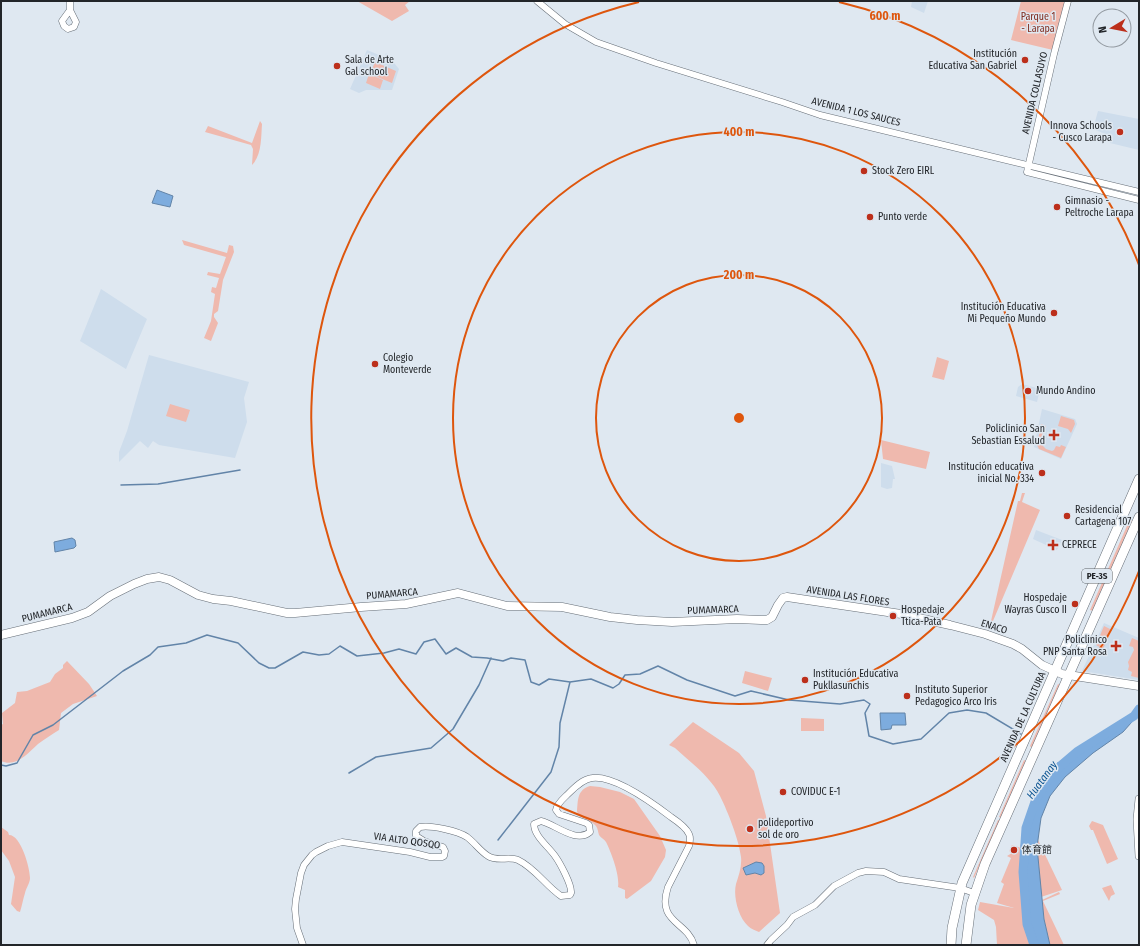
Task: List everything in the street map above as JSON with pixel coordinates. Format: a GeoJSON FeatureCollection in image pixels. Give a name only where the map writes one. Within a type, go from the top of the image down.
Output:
{"type":"FeatureCollection","features":[{"type":"Feature","properties":{"kind":"highway","name":"AVENIDA DE LA CULTURA"},"geometry":{"type":"LineString","coordinates":[[951,945],[952,928],[960,888],[1139,479]]}},
{"type":"Feature","properties":{"kind":"highway","name":"PE-3S"},"geometry":{"type":"LineString","coordinates":[[1070,675],[1139,517]]}},
{"type":"Feature","properties":{"kind":"highway"},"geometry":{"type":"LineString","coordinates":[[966,945],[970,905],[974,893],[1000,830],[1070,675]]}},
{"type":"Feature","properties":{"kind":"main road","name":"PUMAMARCA"},"geometry":{"type":"LineString","coordinates":[[1,635],[88,612],[110,596],[134,584],[147,579],[159,577],[170,580],[198,594],[213,599],[287,613],[361,606],[406,604],[458,593],[507,606],[562,608],[610,617],[637,620],[672,622],[737,619],[767,620],[772,617],[783,598],[787,597]]}},
{"type":"Feature","properties":{"kind":"main road","name":"AVENIDA LAS FLORES"},"geometry":{"type":"LineString","coordinates":[[787,597],[905,615]]}},
{"type":"Feature","properties":{"kind":"main road","name":"ENACO"},"geometry":{"type":"LineString","coordinates":[[905,615],[985,634],[1014,644],[1022,648],[1042,665],[1055,672],[1070,675]]}},
{"type":"Feature","properties":{"kind":"main road"},"geometry":{"type":"LineString","coordinates":[[1070,675],[1139,686]]}},
{"type":"Feature","properties":{"kind":"main road"},"geometry":{"type":"LineString","coordinates":[[1139,800],[1137,820],[1137,842],[1139,856]]}},
{"type":"Feature","properties":{"kind":"street"},"geometry":{"type":"LineString","coordinates":[[70,1],[70,10]]}},
{"type":"Feature","properties":{"kind":"street","name":"AVENIDA 1 LOS SAUCES"},"geometry":{"type":"LineString","coordinates":[[537,1],[565,24],[596,42],[656,63],[820,115],[1028,169],[1139,200]]}},
{"type":"Feature","properties":{"kind":"street","name":"AVENIDA COLLASUYO"},"geometry":{"type":"LineString","coordinates":[[1028,169],[1050,69],[1068,1]]}},
{"type":"Feature","properties":{"kind":"street","name":"AVENIDA 1 LOS SAUCES"},"geometry":{"type":"LineString","coordinates":[[1028,169],[1139,192]]}},
{"type":"Feature","properties":{"kind":"street","name":"VIA ALTO QOSQO"},"geometry":{"type":"LineString","coordinates":[[303,945],[297,928],[295,909],[301,873],[304,865],[312,855],[328,846],[342,842],[430,856],[444,856],[445,851],[443,847],[424,841],[416,836],[416,831],[420,827],[434,828],[461,834],[473,842],[489,857],[511,858],[518,860],[526,865],[561,896],[570,896],[571,890],[563,872],[555,856],[536,831],[534,824],[541,821],[570,834],[583,836],[587,835],[590,832],[589,825],[559,814],[556,810],[559,803],[570,792],[587,779],[593,778],[612,782],[643,796],[679,823],[689,833],[689,846],[668,886],[666,893],[666,906],[669,915],[674,922],[690,936],[694,945]]}},
{"type":"Feature","properties":{"kind":"street"},"geometry":{"type":"LineString","coordinates":[[767,945],[793,917],[815,905],[834,886],[858,873],[866,871],[884,872],[896,878],[960,888],[974,893]]}},
{"type":"Feature","properties":{"kind":"shaded area"},"geometry":{"type":"Polygon","coordinates":[[[912,1],[928,1],[924,13],[911,7],[912,1]]]}},
{"type":"Feature","properties":{"kind":"shaded area"},"geometry":{"type":"Polygon","coordinates":[[[367,50],[384,57],[386,53],[399,69],[392,90],[366,90],[359,93],[350,89],[367,50]]]}},
{"type":"Feature","properties":{"kind":"shaded area","name":"Innova Schools - Cusco Larapa"},"geometry":{"type":"Polygon","coordinates":[[[1098,111],[1139,119],[1139,150],[1110,143],[1108,135],[1093,129],[1098,111]]]}},
{"type":"Feature","properties":{"kind":"shaded area"},"geometry":{"type":"Polygon","coordinates":[[[101,289],[147,319],[126,369],[80,341],[101,289]]]}},
{"type":"Feature","properties":{"kind":"shaded area"},"geometry":{"type":"Polygon","coordinates":[[[149,355],[249,382],[244,398],[247,422],[235,458],[159,445],[153,441],[148,448],[140,441],[119,462],[119,452],[127,431],[149,355]]]}},
{"type":"Feature","properties":{"kind":"shaded area","name":"Mundo Andino"},"geometry":{"type":"Polygon","coordinates":[[[1022,384],[1040,389],[1037,402],[1016,396],[1018,387],[1022,384]]]}},
{"type":"Feature","properties":{"kind":"shaded area","name":"Policlinico San Sebastian Essalud"},"geometry":{"type":"Polygon","coordinates":[[[1042,409],[1075,419],[1077,424],[1061,459],[1034,447],[1042,409]]]}},
{"type":"Feature","properties":{"kind":"shaded area"},"geometry":{"type":"Polygon","coordinates":[[[881,463],[892,466],[895,479],[893,479],[892,488],[887,489],[881,487],[881,463]]]}},
{"type":"Feature","properties":{"kind":"shaded area","name":"CEPRECE"},"geometry":{"type":"Polygon","coordinates":[[[1036,530],[1062,540],[1057,550],[1033,539],[1036,530]]]}},
{"type":"Feature","properties":{"kind":"shaded area","name":"Policlinico PNP Santa Rosa"},"geometry":{"type":"Polygon","coordinates":[[[1104,623],[1139,638],[1139,680],[1082,671],[1104,623]]]}},
{"type":"Feature","properties":{"kind":"green space"},"geometry":{"type":"Polygon","coordinates":[[[357,1],[410,1],[405,5],[409,11],[392,21],[357,1]]]}},
{"type":"Feature","properties":{"kind":"green space","name":"Parque 1 - Larapa"},"geometry":{"type":"Polygon","coordinates":[[[1021,1],[1066,1],[1053,50],[1011,40],[1021,1]]]}},
{"type":"Feature","properties":{"kind":"green space"},"geometry":{"type":"Polygon","coordinates":[[[375,62],[396,71],[392,83],[370,74],[375,62]]]}},
{"type":"Feature","properties":{"kind":"green space"},"geometry":{"type":"Polygon","coordinates":[[[369,74],[383,80],[380,89],[366,83],[369,74]]]}},
{"type":"Feature","properties":{"kind":"green space"},"geometry":{"type":"Polygon","coordinates":[[[260,121],[262,124],[260,146],[258,156],[252,165],[253,149],[251,145],[205,132],[208,126],[252,143],[260,121]]]}},
{"type":"Feature","properties":{"kind":"green space"},"geometry":{"type":"Polygon","coordinates":[[[182,240],[227,253],[229,245],[233,246],[234,252],[223,280],[218,311],[214,314],[214,317],[218,323],[211,341],[204,338],[211,321],[215,294],[211,292],[212,287],[216,288],[219,278],[207,275],[208,272],[220,274],[226,257],[184,245],[182,240]]]}},
{"type":"Feature","properties":{"kind":"green space"},"geometry":{"type":"Polygon","coordinates":[[[937,357],[949,361],[944,380],[932,377],[937,357]]]}},
{"type":"Feature","properties":{"kind":"green space"},"geometry":{"type":"Polygon","coordinates":[[[170,404],[190,410],[186,422],[166,416],[170,404]]]}},
{"type":"Feature","properties":{"kind":"green space"},"geometry":{"type":"Polygon","coordinates":[[[1061,416],[1074,420],[1075,424],[1071,433],[1068,429],[1058,426],[1061,416]]]}},
{"type":"Feature","properties":{"kind":"green space"},"geometry":{"type":"Polygon","coordinates":[[[1041,424],[1046,426],[1039,442],[1046,449],[1052,451],[1056,446],[1060,447],[1061,445],[1066,447],[1061,458],[1039,449],[1037,445],[1041,424]]]}},
{"type":"Feature","properties":{"kind":"green space"},"geometry":{"type":"Polygon","coordinates":[[[881,440],[930,452],[926,469],[883,459],[881,440]]]}},
{"type":"Feature","properties":{"kind":"green space"},"geometry":{"type":"Polygon","coordinates":[[[1022,493],[1025,493],[1022,502],[1040,510],[993,621],[991,621],[1018,501],[1020,501],[1022,493]]]}},
{"type":"Feature","properties":{"kind":"green space"},"geometry":{"type":"Polygon","coordinates":[[[1130,519],[1133,521],[1093,611],[1090,610],[1130,519]]]}},
{"type":"Feature","properties":{"kind":"green space"},"geometry":{"type":"Polygon","coordinates":[[[1104,626],[1112,630],[1103,649],[1096,645],[1104,626]]]}},
{"type":"Feature","properties":{"kind":"green space"},"geometry":{"type":"Polygon","coordinates":[[[1132,638],[1139,641],[1139,678],[1131,676],[1132,672],[1128,670],[1128,662],[1134,650],[1133,647],[1129,646],[1132,638]]]}},
{"type":"Feature","properties":{"kind":"green space"},"geometry":{"type":"Polygon","coordinates":[[[67,661],[89,684],[97,696],[73,704],[61,713],[59,730],[38,744],[26,755],[12,763],[1,761],[1,725],[3,724],[2,713],[15,703],[17,692],[27,691],[50,682],[55,674],[63,668],[63,665],[67,661]]]}},
{"type":"Feature","properties":{"kind":"green space"},"geometry":{"type":"Polygon","coordinates":[[[745,671],[772,678],[768,691],[742,683],[745,671]]]}},
{"type":"Feature","properties":{"kind":"green space"},"geometry":{"type":"Polygon","coordinates":[[[1058,684],[1060,685],[1032,748],[1030,746],[1058,684]]]}},
{"type":"Feature","properties":{"kind":"green space"},"geometry":{"type":"Polygon","coordinates":[[[801,718],[824,719],[824,731],[801,731],[801,718]]]}},
{"type":"Feature","properties":{"kind":"green space","name":"polideportivo sol de oro"},"geometry":{"type":"Polygon","coordinates":[[[693,722],[739,753],[754,771],[766,816],[780,913],[759,932],[750,928],[744,922],[737,906],[735,889],[741,867],[741,857],[733,826],[720,796],[711,782],[700,770],[675,748],[669,745],[693,722]]]}},
{"type":"Feature","properties":{"kind":"green space"},"geometry":{"type":"Polygon","coordinates":[[[1024,760],[1026,761],[1001,818],[999,817],[1024,760]]]}},
{"type":"Feature","properties":{"kind":"green space"},"geometry":{"type":"Polygon","coordinates":[[[590,786],[620,792],[634,799],[660,836],[666,850],[665,857],[651,881],[627,899],[625,898],[625,890],[618,887],[613,857],[606,842],[599,835],[596,826],[577,812],[580,793],[590,786]]]}},
{"type":"Feature","properties":{"kind":"green space"},"geometry":{"type":"Polygon","coordinates":[[[998,820],[1000,820],[974,878],[973,877],[998,820]]]}},
{"type":"Feature","properties":{"kind":"green space"},"geometry":{"type":"Polygon","coordinates":[[[1092,821],[1103,825],[1118,859],[1107,864],[1093,830],[1091,830],[1089,826],[1092,821]]]}},
{"type":"Feature","properties":{"kind":"green space"},"geometry":{"type":"Polygon","coordinates":[[[1,827],[8,832],[9,835],[13,836],[21,846],[30,873],[30,880],[20,912],[17,911],[11,904],[15,877],[9,861],[1,850],[1,827]]]}},
{"type":"Feature","properties":{"kind":"green space"},"geometry":{"type":"Polygon","coordinates":[[[1026,833],[1024,861],[1025,904],[1034,945],[997,945],[994,920],[978,910],[980,902],[1014,908],[997,903],[1004,884],[1001,882],[1011,858],[1007,856],[1012,853],[1009,851],[1012,845],[1021,848],[1020,846],[1026,833]]]}},
{"type":"Feature","properties":{"kind":"green space"},"geometry":{"type":"Polygon","coordinates":[[[1038,840],[1062,890],[1041,897],[1037,847],[1038,840]]]}},
{"type":"Feature","properties":{"kind":"green space"},"geometry":{"type":"Polygon","coordinates":[[[1111,885],[1115,894],[1111,896],[1109,901],[1102,888],[1111,885]]]}},
{"type":"Feature","properties":{"kind":"green space"},"geometry":{"type":"Polygon","coordinates":[[[1059,892],[1060,894],[1043,901],[1064,945],[1050,945],[1044,919],[1042,900],[1059,892]]]}},
{"type":"Feature","properties":{"kind":"water"},"geometry":{"type":"Polygon","coordinates":[[[157,190],[173,196],[170,207],[152,203],[157,190]]]}},
{"type":"Feature","properties":{"kind":"water"},"geometry":{"type":"Polygon","coordinates":[[[72,538],[75,540],[76,546],[74,548],[55,552],[54,542],[72,538]]]}},
{"type":"Feature","properties":{"kind":"water"},"geometry":{"type":"Polygon","coordinates":[[[1139,709],[1139,714],[1123,732],[1093,753],[1065,777],[1050,796],[1041,818],[1037,847],[1044,919],[1050,945],[1034,945],[1027,924],[1023,872],[1026,828],[1036,799],[1052,773],[1078,751],[1134,716],[1139,709]]]}},
{"type":"Feature","properties":{"kind":"water"},"geometry":{"type":"Polygon","coordinates":[[[880,713],[905,713],[906,725],[892,725],[891,729],[881,730],[880,713]]]}},
{"type":"Feature","properties":{"kind":"water"},"geometry":{"type":"Polygon","coordinates":[[[756,862],[762,863],[764,866],[764,873],[761,875],[755,873],[746,875],[743,868],[756,862]]]}},
{"type":"Feature","properties":{"kind":"waterway"},"geometry":{"type":"LineString","coordinates":[[121,485],[158,484],[240,470]]}},
{"type":"Feature","properties":{"kind":"waterway"},"geometry":{"type":"LineString","coordinates":[[1,765],[6,766],[17,763],[33,735],[53,725],[123,671],[150,655],[158,647],[186,643],[207,635],[238,643],[259,663],[269,668],[275,668],[303,652],[319,655],[329,654],[340,646],[357,656],[384,653],[399,649],[416,654],[424,642],[435,639],[446,654],[456,648],[472,657],[503,661],[511,658],[525,660],[531,682],[539,685],[549,679],[570,682],[591,679],[613,688],[619,684],[625,675],[640,674],[658,666],[687,680],[735,696],[751,691],[789,700],[840,704],[864,700],[870,704],[865,713],[869,736],[893,744],[921,739],[949,713],[967,710],[986,713],[1021,734]]}},
{"type":"Feature","properties":{"kind":"waterway"},"geometry":{"type":"LineString","coordinates":[[349,773],[376,757],[431,748],[453,729],[479,685],[491,658]]}},
{"type":"Feature","properties":{"kind":"waterway"},"geometry":{"type":"LineString","coordinates":[[498,840],[551,772],[559,747],[560,723],[570,682]]}},
{"type":"Feature","properties":{"kind":"waterway","name":"Huatanay"},"geometry":{"type":"LineString","coordinates":[[1034,945],[1027,924],[1023,872],[1026,828],[1036,799],[1052,773],[1078,751],[1134,716],[1139,709]]}},
{"type":"Feature","properties":{"kind":"waterway","name":"Huatanay"},"geometry":{"type":"LineString","coordinates":[[1058,763],[1062,767]]}},
{"type":"Feature","properties":{"kind":"place","name":"Institución Educativa San Gabriel"},"geometry":{"type":"Point","coordinates":[1025,60]}},
{"type":"Feature","properties":{"kind":"place","name":"Sala de Arte Gal school"},"geometry":{"type":"Point","coordinates":[337,66]}},
{"type":"Feature","properties":{"kind":"place","name":"Innova Schools - Cusco Larapa"},"geometry":{"type":"Point","coordinates":[1120,132]}},
{"type":"Feature","properties":{"kind":"place","name":"Stock Zero EIRL"},"geometry":{"type":"Point","coordinates":[864,171]}},
{"type":"Feature","properties":{"kind":"place","name":"Gimnasio - Peltroche Larapa"},"geometry":{"type":"Point","coordinates":[1057,207]}},
{"type":"Feature","properties":{"kind":"place","name":"Punto verde"},"geometry":{"type":"Point","coordinates":[870,217]}},
{"type":"Feature","properties":{"kind":"place","name":"Institución Educativa Mi Pequeño Mundo"},"geometry":{"type":"Point","coordinates":[1054,313]}},
{"type":"Feature","properties":{"kind":"place","name":"Colegio Monteverde"},"geometry":{"type":"Point","coordinates":[375,364]}},
{"type":"Feature","properties":{"kind":"place","name":"Mundo Andino"},"geometry":{"type":"Point","coordinates":[1028,391]}},
{"type":"Feature","properties":{"kind":"place","name":"Policlinico San Sebastian Essalud"},"geometry":{"type":"Point","coordinates":[1054,435]}},
{"type":"Feature","properties":{"kind":"place","name":"Institución educativa inicial No. 334"},"geometry":{"type":"Point","coordinates":[1042,473]}},
{"type":"Feature","properties":{"kind":"place","name":"Residencial Cartagena 107"},"geometry":{"type":"Point","coordinates":[1067,516]}},
{"type":"Feature","properties":{"kind":"place","name":"CEPRECE"},"geometry":{"type":"Point","coordinates":[1053,545]}},
{"type":"Feature","properties":{"kind":"place","name":"Hospedaje Wayras Cusco II"},"geometry":{"type":"Point","coordinates":[1075,604]}},
{"type":"Feature","properties":{"kind":"place","name":"Hospedaje Ttica-Pata"},"geometry":{"type":"Point","coordinates":[893,616]}},
{"type":"Feature","properties":{"kind":"place","name":"Policlinico PNP Santa Rosa"},"geometry":{"type":"Point","coordinates":[1116,646]}},
{"type":"Feature","properties":{"kind":"place","name":"Institución Educativa Pukllasunchis"},"geometry":{"type":"Point","coordinates":[805,680]}},
{"type":"Feature","properties":{"kind":"place","name":"Instituto Superior Pedagogico Arco Iris"},"geometry":{"type":"Point","coordinates":[907,696]}},
{"type":"Feature","properties":{"kind":"place","name":"COVIDUC E-1"},"geometry":{"type":"Point","coordinates":[783,792]}},
{"type":"Feature","properties":{"kind":"place","name":"polideportivo sol de oro"},"geometry":{"type":"Point","coordinates":[750,829]}},
{"type":"Feature","properties":{"kind":"place","name":"体育館"},"geometry":{"type":"Point","coordinates":[1014,850]}}]}
